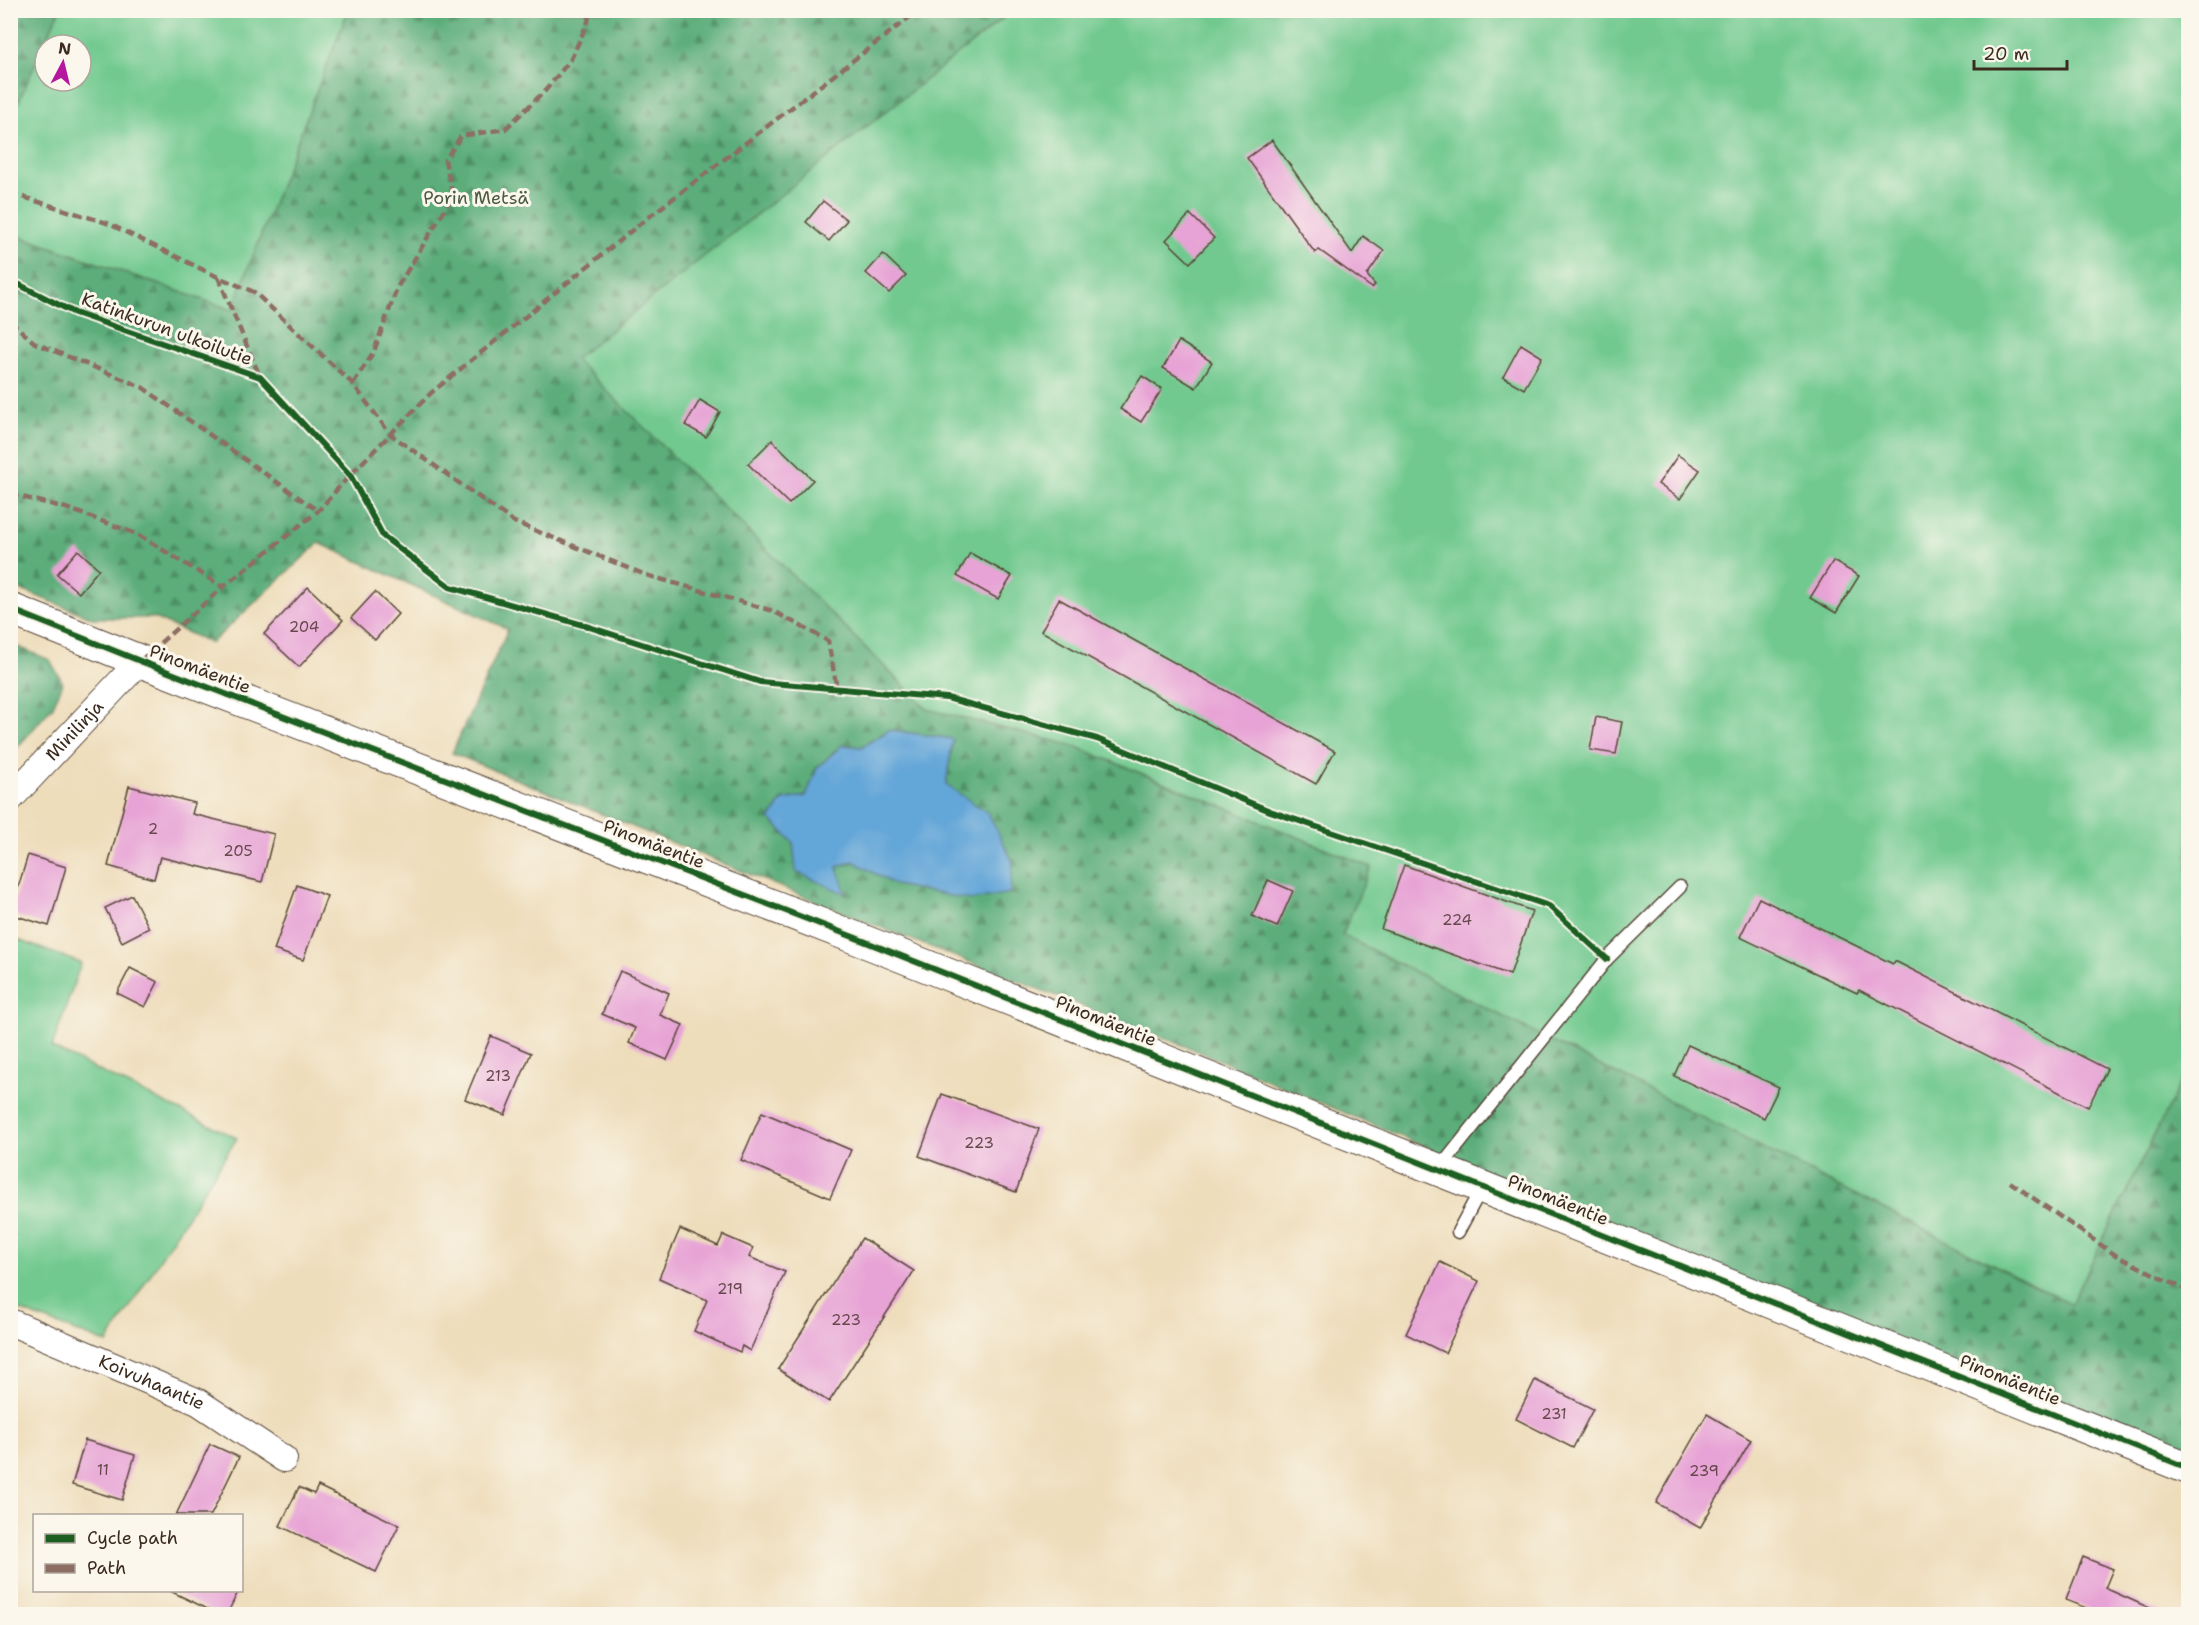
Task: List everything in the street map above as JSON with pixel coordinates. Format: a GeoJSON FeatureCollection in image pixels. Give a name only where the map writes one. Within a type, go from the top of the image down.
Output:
{"type":"FeatureCollection","features":[{"type":"Feature","properties":{"kind":"street","name":"Pinomäentie"},"geometry":{"type":"LineString","coordinates":[[10,609],[867,942],[2188,1468]]}},
{"type":"Feature","properties":{"kind":"street","name":"Minilinja"},"geometry":{"type":"LineString","coordinates":[[10,799],[140,661]]}},
{"type":"Feature","properties":{"kind":"street","name":"Koivuhaantie"},"geometry":{"type":"LineString","coordinates":[[10,1323],[198,1401],[284,1459]]}},
{"type":"Feature","properties":{"kind":"lane"},"geometry":{"type":"LineString","coordinates":[[1439,1169],[1607,959],[1680,887]]}},
{"type":"Feature","properties":{"kind":"lane"},"geometry":{"type":"LineString","coordinates":[[1458,1232],[1482,1186]]}},
{"type":"Feature","properties":{"kind":"green space"},"geometry":{"type":"Polygon","coordinates":[[[10,11],[59,11],[49,33],[33,33],[33,69],[11,118],[10,11]]]}},
{"type":"Feature","properties":{"kind":"green space"},"geometry":{"type":"Polygon","coordinates":[[[59,11],[348,11],[232,310],[11,233],[11,118],[33,69],[33,93],[93,93],[93,33],[49,33],[59,11]]]}},
{"type":"Feature","properties":{"kind":"green space","name":"Porin Metsä"},"geometry":{"type":"Polygon","coordinates":[[[348,11],[1012,11],[575,359],[927,709],[1074,746],[1371,867],[1342,935],[2071,1304],[2188,1067],[2188,1468],[1205,1054],[869,923],[452,753],[508,629],[319,543],[211,643],[154,618],[93,618],[11,586],[10,233],[232,310],[348,11]],[[889,730],[862,747],[842,745],[817,768],[806,796],[783,800],[770,819],[793,842],[797,872],[845,893],[836,866],[853,861],[896,885],[988,814],[946,785],[953,739],[889,730]]]}},
{"type":"Feature","properties":{"kind":"green space"},"geometry":{"type":"Polygon","coordinates":[[[1012,11],[2188,11],[2188,1067],[2071,1304],[1342,935],[1371,867],[1074,746],[927,709],[574,359],[1012,11]]]}},
{"type":"Feature","properties":{"kind":"green space"},"geometry":{"type":"Polygon","coordinates":[[[11,644],[50,660],[63,683],[53,706],[11,755],[11,644]]]}},
{"type":"Feature","properties":{"kind":"green space"},"geometry":{"type":"Polygon","coordinates":[[[10,939],[81,963],[52,1048],[237,1138],[107,1343],[11,1307],[10,939]]]}},
{"type":"Feature","properties":{"kind":"water"},"geometry":{"type":"Polygon","coordinates":[[[889,730],[953,739],[946,785],[988,813],[1013,862],[1010,893],[971,900],[895,885],[853,861],[837,867],[846,894],[796,872],[793,842],[770,819],[783,800],[806,796],[817,768],[842,745],[862,747],[889,730]]]}},
{"type":"Feature","properties":{"kind":"building"},"geometry":{"type":"Polygon","coordinates":[[[1272,140],[1352,253],[1363,236],[1384,251],[1367,275],[1375,285],[1372,288],[1319,250],[1315,253],[1247,158],[1272,140]]]}},
{"type":"Feature","properties":{"kind":"building"},"geometry":{"type":"Polygon","coordinates":[[[823,201],[847,220],[829,241],[806,222],[823,201]]]}},
{"type":"Feature","properties":{"kind":"building"},"geometry":{"type":"Polygon","coordinates":[[[1190,214],[1214,238],[1190,263],[1166,240],[1190,214]]]}},
{"type":"Feature","properties":{"kind":"building"},"geometry":{"type":"Polygon","coordinates":[[[883,254],[906,276],[889,293],[866,273],[883,254]]]}},
{"type":"Feature","properties":{"kind":"building"},"geometry":{"type":"Polygon","coordinates":[[[1179,341],[1212,362],[1196,388],[1163,368],[1179,341]]]}},
{"type":"Feature","properties":{"kind":"building"},"geometry":{"type":"Polygon","coordinates":[[[1521,344],[1542,357],[1524,389],[1503,377],[1521,344]]]}},
{"type":"Feature","properties":{"kind":"building"},"geometry":{"type":"Polygon","coordinates":[[[1142,376],[1162,389],[1141,422],[1120,409],[1142,376]]]}},
{"type":"Feature","properties":{"kind":"building"},"geometry":{"type":"Polygon","coordinates":[[[700,400],[720,412],[706,437],[685,425],[700,400]]]}},
{"type":"Feature","properties":{"kind":"building"},"geometry":{"type":"Polygon","coordinates":[[[772,440],[813,480],[789,504],[748,464],[772,440]]]}},
{"type":"Feature","properties":{"kind":"building"},"geometry":{"type":"Polygon","coordinates":[[[1678,455],[1700,470],[1680,499],[1658,484],[1678,455]]]}},
{"type":"Feature","properties":{"kind":"building"},"geometry":{"type":"Polygon","coordinates":[[[78,550],[99,569],[79,593],[57,574],[78,550]]]}},
{"type":"Feature","properties":{"kind":"building"},"geometry":{"type":"Polygon","coordinates":[[[970,553],[1012,576],[998,599],[957,576],[970,553]]]}},
{"type":"Feature","properties":{"kind":"building"},"geometry":{"type":"Polygon","coordinates":[[[1833,561],[1859,576],[1836,613],[1810,598],[1833,561]]]}},
{"type":"Feature","properties":{"kind":"building"},"geometry":{"type":"Polygon","coordinates":[[[308,587],[343,620],[299,667],[264,634],[308,587]]]}},
{"type":"Feature","properties":{"kind":"building"},"geometry":{"type":"Polygon","coordinates":[[[375,592],[398,614],[375,640],[351,618],[375,592]]]}},
{"type":"Feature","properties":{"kind":"building"},"geometry":{"type":"Polygon","coordinates":[[[1059,599],[1335,751],[1316,784],[1041,631],[1059,599]]]}},
{"type":"Feature","properties":{"kind":"building"},"geometry":{"type":"Polygon","coordinates":[[[1596,717],[1622,722],[1616,754],[1590,750],[1596,717]]]}},
{"type":"Feature","properties":{"kind":"building"},"geometry":{"type":"Polygon","coordinates":[[[129,786],[195,803],[192,814],[274,834],[262,882],[160,857],[154,879],[108,866],[129,786]]]}},
{"type":"Feature","properties":{"kind":"building"},"geometry":{"type":"Polygon","coordinates":[[[28,855],[66,867],[49,926],[10,914],[28,855]]]}},
{"type":"Feature","properties":{"kind":"building"},"geometry":{"type":"Polygon","coordinates":[[[1404,865],[1532,911],[1510,975],[1381,929],[1404,865]]]}},
{"type":"Feature","properties":{"kind":"building"},"geometry":{"type":"Polygon","coordinates":[[[1268,880],[1293,891],[1277,927],[1252,916],[1268,880]]]}},
{"type":"Feature","properties":{"kind":"building"},"geometry":{"type":"Polygon","coordinates":[[[297,885],[327,896],[303,960],[274,950],[297,885]]]}},
{"type":"Feature","properties":{"kind":"building"},"geometry":{"type":"Polygon","coordinates":[[[132,895],[149,928],[122,942],[105,908],[132,895]]]}},
{"type":"Feature","properties":{"kind":"building"},"geometry":{"type":"Polygon","coordinates":[[[1759,898],[1893,964],[1895,961],[2107,1069],[2088,1107],[1859,990],[1857,993],[1740,937],[1759,898]]]}},
{"type":"Feature","properties":{"kind":"building"},"geometry":{"type":"Polygon","coordinates":[[[130,968],[158,982],[145,1007],[117,993],[130,968]]]}},
{"type":"Feature","properties":{"kind":"building"},"geometry":{"type":"Polygon","coordinates":[[[620,971],[669,993],[660,1015],[683,1025],[667,1060],[629,1043],[635,1028],[602,1014],[620,971]]]}},
{"type":"Feature","properties":{"kind":"building"},"geometry":{"type":"Polygon","coordinates":[[[491,1036],[531,1053],[505,1115],[465,1099],[491,1036]]]}},
{"type":"Feature","properties":{"kind":"building"},"geometry":{"type":"Polygon","coordinates":[[[1688,1045],[1779,1087],[1764,1118],[1674,1076],[1688,1045]]]}},
{"type":"Feature","properties":{"kind":"building"},"geometry":{"type":"Polygon","coordinates":[[[942,1094],[1039,1129],[1016,1192],[919,1156],[942,1094]]]}},
{"type":"Feature","properties":{"kind":"building"},"geometry":{"type":"Polygon","coordinates":[[[762,1112],[851,1150],[830,1198],[741,1160],[762,1112]]]}},
{"type":"Feature","properties":{"kind":"building"},"geometry":{"type":"Polygon","coordinates":[[[680,1229],[718,1246],[723,1235],[753,1248],[749,1257],[785,1272],[750,1351],[742,1346],[740,1352],[694,1331],[707,1300],[659,1278],[680,1229]]]}},
{"type":"Feature","properties":{"kind":"building"},"geometry":{"type":"Polygon","coordinates":[[[862,1238],[914,1271],[829,1402],[778,1369],[862,1238]]]}},
{"type":"Feature","properties":{"kind":"building"},"geometry":{"type":"Polygon","coordinates":[[[1440,1262],[1479,1281],[1445,1353],[1406,1334],[1440,1262]]]}},
{"type":"Feature","properties":{"kind":"building"},"geometry":{"type":"Polygon","coordinates":[[[1535,1380],[1593,1409],[1573,1448],[1516,1419],[1535,1380]]]}},
{"type":"Feature","properties":{"kind":"building"},"geometry":{"type":"Polygon","coordinates":[[[1707,1414],[1751,1440],[1700,1528],[1656,1503],[1707,1414]]]}},
{"type":"Feature","properties":{"kind":"building"},"geometry":{"type":"Polygon","coordinates":[[[85,1440],[135,1455],[122,1500],[72,1485],[85,1440]]]}},
{"type":"Feature","properties":{"kind":"building"},"geometry":{"type":"Polygon","coordinates":[[[210,1444],[239,1457],[211,1514],[176,1514],[210,1444]]]}},
{"type":"Feature","properties":{"kind":"building"},"geometry":{"type":"Polygon","coordinates":[[[318,1486],[399,1525],[376,1572],[280,1526],[299,1487],[314,1494],[318,1486]]]}},
{"type":"Feature","properties":{"kind":"building"},"geometry":{"type":"Polygon","coordinates":[[[2083,1557],[2113,1569],[2105,1588],[2163,1614],[2101,1614],[2066,1600],[2083,1557]]]}},
{"type":"Feature","properties":{"kind":"building"},"geometry":{"type":"Polygon","coordinates":[[[172,1592],[238,1592],[227,1614],[218,1614],[172,1592]]]}},
{"type":"Feature","properties":{"kind":"marked path"},"geometry":{"type":"LineString","coordinates":[[353,384],[374,351],[398,286],[453,196],[445,160],[461,136],[505,129],[545,91],[571,59],[588,22],[590,10]]}},
{"type":"Feature","properties":{"kind":"marked path"},"geometry":{"type":"LineString","coordinates":[[140,661],[223,587],[318,511],[431,393],[641,223],[919,10]]}},
{"type":"Feature","properties":{"kind":"marked path"},"geometry":{"type":"LineString","coordinates":[[10,193],[107,223],[254,292],[353,384],[390,434],[514,522],[646,575],[773,611],[828,641],[837,689]]}},
{"type":"Feature","properties":{"kind":"marked path"},"geometry":{"type":"LineString","coordinates":[[218,277],[260,377]]}},
{"type":"Feature","properties":{"kind":"marked path"},"geometry":{"type":"LineString","coordinates":[[10,321],[35,343],[142,387],[318,511]]}},
{"type":"Feature","properties":{"kind":"marked path"},"geometry":{"type":"LineString","coordinates":[[10,494],[66,508],[137,534],[223,587]]}},
{"type":"Feature","properties":{"kind":"marked path"},"geometry":{"type":"LineString","coordinates":[[2010,1182],[2117,1256],[2188,1291]]}},
{"type":"Feature","properties":{"kind":"cycle path","name":"Katinkurun ulkoilutie"},"geometry":{"type":"LineString","coordinates":[[10,280],[75,313],[260,377],[350,475],[383,536],[450,587],[583,625],[760,682],[947,698],[1097,739],[1270,811],[1549,906],[1607,959]]}},
{"type":"Feature","properties":{"kind":"cycle path"},"geometry":{"type":"LineString","coordinates":[[10,609],[856,938],[2188,1468]]}}]}
